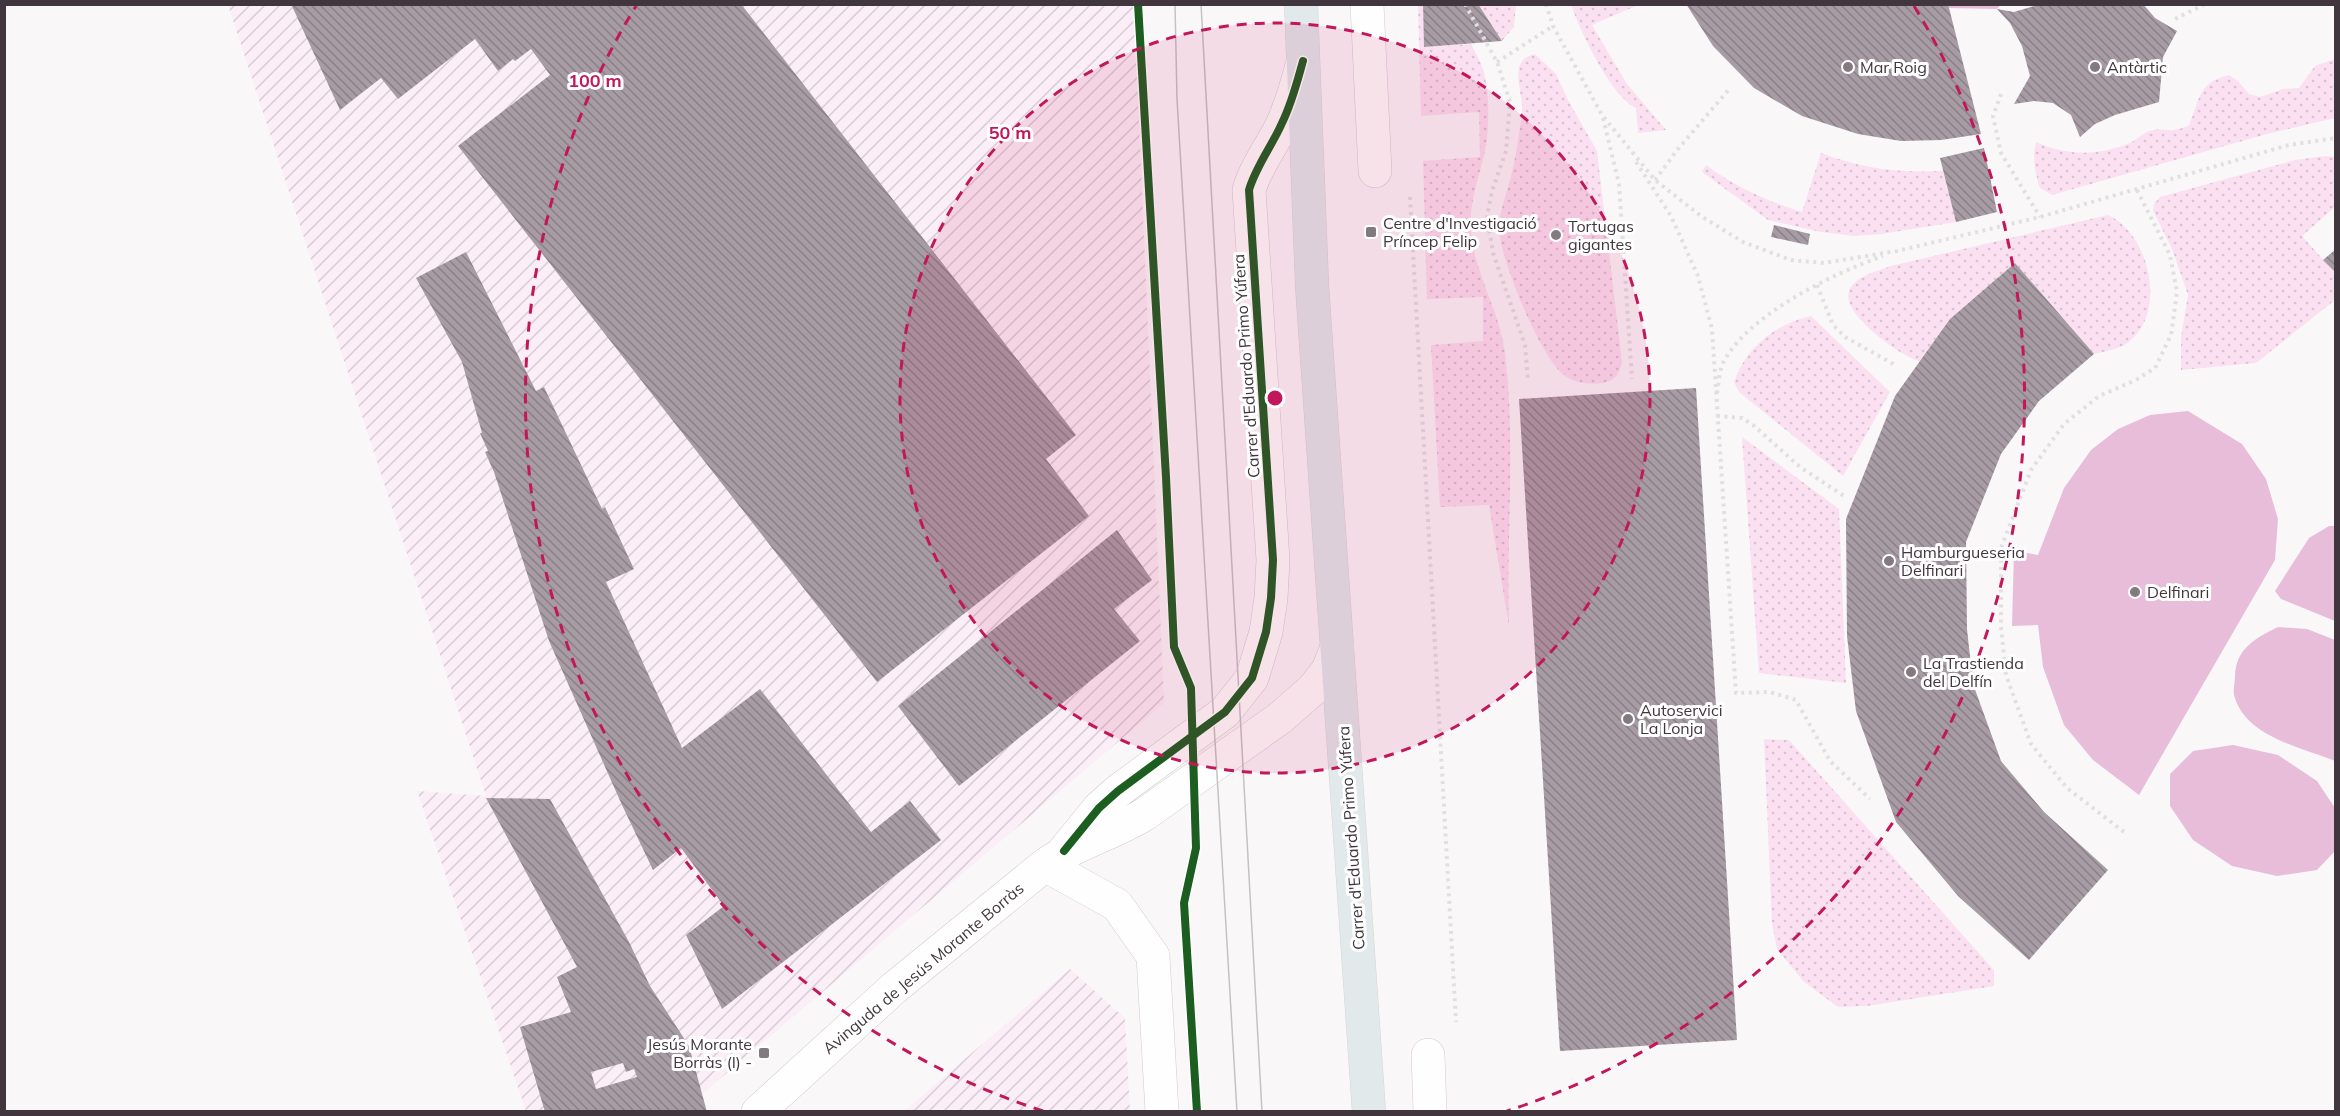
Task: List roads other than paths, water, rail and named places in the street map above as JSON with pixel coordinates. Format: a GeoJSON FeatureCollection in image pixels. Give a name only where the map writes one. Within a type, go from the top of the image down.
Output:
{"type":"FeatureCollection","features":[{"type":"Feature","properties":{"kind":"main road","name":"Carrer d'Eduardo Primo Yúfera"},"geometry":{"type":"LineString","coordinates":[[1300,4],[1312,285],[1369,1112]]}},
{"type":"Feature","properties":{"kind":"street"},"geometry":{"type":"LineString","coordinates":[[1367,4],[1375,171]]}},
{"type":"Feature","properties":{"kind":"street","name":"Carrer d'Eduardo Primo Yúfera"},"geometry":{"type":"LineString","coordinates":[[1252,678],[1266,632],[1273,560],[1249,190],[1254,174],[1282,124],[1295,93],[1303,61]]}},
{"type":"Feature","properties":{"kind":"street","name":"Avinguda de Jesús Morante Borràs"},"geometry":{"type":"LineString","coordinates":[[1055,858],[1124,827],[1280,718],[1313,689],[1328,670],[1337,647]]}},
{"type":"Feature","properties":{"kind":"street","name":"Avinguda de Jesús Morante Borràs"},"geometry":{"type":"LineString","coordinates":[[758,1112],[894,988],[1055,858],[1118,790],[1225,712],[1252,678]]}},
{"type":"Feature","properties":{"kind":"street"},"geometry":{"type":"LineString","coordinates":[[1055,858],[1117,905],[1154,956],[1162,1112]]}},
{"type":"Feature","properties":{"kind":"street"},"geometry":{"type":"LineString","coordinates":[[1428,1055],[1430,1112]]}},
{"type":"Feature","properties":{"kind":"tram line"},"geometry":{"type":"LineString","coordinates":[[1175,4],[1177,99],[1237,1112]]}},
{"type":"Feature","properties":{"kind":"tram line"},"geometry":{"type":"LineString","coordinates":[[1201,4],[1262,1112]]}},
{"type":"Feature","properties":{"kind":"place","name":"Mar Roig"},"geometry":{"type":"Point","coordinates":[1848,67]}},
{"type":"Feature","properties":{"kind":"place","name":"Antàrtic"},"geometry":{"type":"Point","coordinates":[2095,67]}},
{"type":"Feature","properties":{"kind":"place","name":"Centre d'Investigació Príncep Felip"},"geometry":{"type":"Point","coordinates":[1371,232]}},
{"type":"Feature","properties":{"kind":"place","name":"Tortugas gigantes"},"geometry":{"type":"Point","coordinates":[1556,235]}},
{"type":"Feature","properties":{"kind":"place","name":"Hamburgueseria Delfinari"},"geometry":{"type":"Point","coordinates":[1889,561]}},
{"type":"Feature","properties":{"kind":"place","name":"Delfinari"},"geometry":{"type":"Point","coordinates":[2135,592]}},
{"type":"Feature","properties":{"kind":"place","name":"La Trastienda del Delfín"},"geometry":{"type":"Point","coordinates":[1911,672]}},
{"type":"Feature","properties":{"kind":"place","name":"Autoservici La Lonja"},"geometry":{"type":"Point","coordinates":[1628,719]}},
{"type":"Feature","properties":{"kind":"place","name":"Jesús Morante Borràs (I) -"},"geometry":{"type":"Point","coordinates":[764,1053]}}]}
